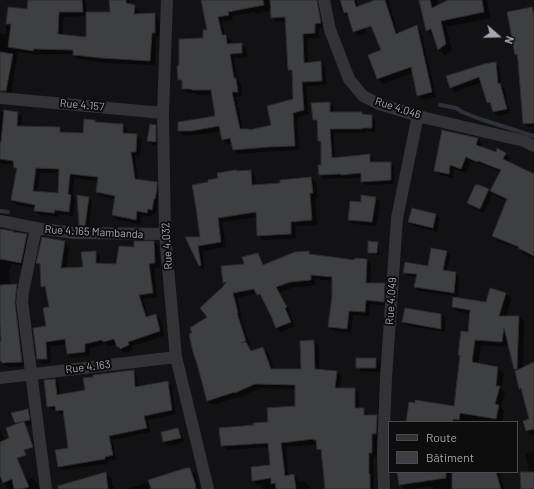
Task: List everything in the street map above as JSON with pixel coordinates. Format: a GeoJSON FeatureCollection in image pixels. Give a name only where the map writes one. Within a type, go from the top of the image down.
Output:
{"type":"FeatureCollection","features":[{"type":"Feature","properties":{"kind":"street","name":"Rue 4.032"},"geometry":{"type":"LineString","coordinates":[[167,0],[163,112],[165,234],[176,357],[208,489]]}},
{"type":"Feature","properties":{"kind":"street","name":"Rue 4.046"},"geometry":{"type":"LineString","coordinates":[[324,0],[330,30],[349,79],[363,96],[379,104],[524,141],[534,146]]}},
{"type":"Feature","properties":{"kind":"street","name":"Rue 4.157"},"geometry":{"type":"LineString","coordinates":[[0,98],[163,112]]}},
{"type":"Feature","properties":{"kind":"street","name":"Rue 4.049"},"geometry":{"type":"LineString","coordinates":[[384,489],[382,455],[397,218],[418,115]]}},
{"type":"Feature","properties":{"kind":"street","name":"Rue 4.165 Mambanda"},"geometry":{"type":"LineString","coordinates":[[0,222],[73,233],[165,234]]}},
{"type":"Feature","properties":{"kind":"street"},"geometry":{"type":"LineString","coordinates":[[36,228],[22,302],[46,489]]}},
{"type":"Feature","properties":{"kind":"street","name":"Rue 4.163"},"geometry":{"type":"LineString","coordinates":[[0,378],[176,357]]}},
{"type":"Feature","properties":{"kind":"building"},"geometry":{"type":"Polygon","coordinates":[[[28,0],[82,0],[83,12],[59,12],[58,34],[86,37],[86,12],[110,12],[109,0],[126,0],[126,3],[135,5],[134,14],[155,13],[155,33],[152,33],[150,61],[73,55],[73,50],[34,49],[33,51],[8,47],[11,24],[6,24],[8,7],[27,9],[28,0]]]}},
{"type":"Feature","properties":{"kind":"building"},"geometry":{"type":"Polygon","coordinates":[[[201,0],[263,0],[264,5],[228,12],[229,15],[218,17],[222,35],[226,35],[227,44],[242,43],[242,53],[230,54],[238,92],[232,92],[240,129],[249,130],[271,125],[267,106],[293,99],[292,70],[288,70],[285,17],[271,18],[270,0],[317,0],[321,23],[315,24],[315,33],[303,34],[304,63],[321,61],[322,81],[302,82],[304,110],[293,113],[295,146],[233,150],[230,138],[222,140],[219,126],[191,131],[178,131],[178,122],[215,116],[211,90],[182,89],[182,80],[178,80],[177,66],[179,65],[179,39],[203,38],[203,30],[207,30],[201,0]]]}},
{"type":"Feature","properties":{"kind":"building"},"geometry":{"type":"Polygon","coordinates":[[[340,0],[354,0],[356,7],[375,0],[385,0],[396,34],[417,25],[432,92],[417,96],[411,67],[377,79],[368,55],[381,50],[371,26],[353,32],[347,12],[344,13],[340,0]]]}},
{"type":"Feature","properties":{"kind":"building"},"geometry":{"type":"Polygon","coordinates":[[[419,0],[430,0],[432,8],[448,0],[482,0],[484,12],[441,21],[446,44],[438,50],[431,29],[426,31],[419,0]]]}},
{"type":"Feature","properties":{"kind":"building"},"geometry":{"type":"Polygon","coordinates":[[[532,7],[534,15],[534,123],[523,124],[517,54],[515,55],[507,12],[532,7]]]}},
{"type":"Feature","properties":{"kind":"building"},"geometry":{"type":"Polygon","coordinates":[[[0,52],[13,54],[6,91],[0,91],[0,52]]]}},
{"type":"Feature","properties":{"kind":"building"},"geometry":{"type":"Polygon","coordinates":[[[496,62],[498,84],[500,83],[507,109],[493,112],[490,102],[487,103],[479,77],[450,88],[446,76],[484,64],[496,62]]]}},
{"type":"Feature","properties":{"kind":"building"},"geometry":{"type":"Polygon","coordinates":[[[330,102],[330,112],[362,112],[362,114],[372,115],[372,128],[330,129],[332,158],[370,154],[370,162],[391,162],[391,180],[361,182],[361,173],[319,175],[318,165],[321,165],[321,141],[318,141],[317,120],[313,120],[311,103],[330,102]]]}},
{"type":"Feature","properties":{"kind":"building"},"geometry":{"type":"Polygon","coordinates":[[[4,110],[18,112],[17,126],[60,127],[60,132],[83,133],[84,119],[95,120],[95,122],[123,124],[123,133],[137,134],[136,152],[131,152],[135,179],[157,182],[157,190],[152,210],[148,209],[147,213],[137,211],[136,220],[112,215],[115,196],[96,192],[98,177],[70,174],[68,194],[71,195],[69,212],[55,210],[54,213],[34,211],[35,205],[11,200],[17,168],[14,168],[13,161],[0,159],[4,110]],[[36,168],[33,191],[58,193],[59,169],[36,168]]]}},
{"type":"Feature","properties":{"kind":"building"},"geometry":{"type":"Polygon","coordinates":[[[150,124],[156,125],[156,142],[147,141],[150,124]]]}},
{"type":"Feature","properties":{"kind":"building"},"geometry":{"type":"Polygon","coordinates":[[[442,130],[478,138],[476,145],[496,152],[497,148],[506,153],[503,159],[534,174],[534,256],[518,248],[519,247],[492,236],[507,199],[490,191],[501,170],[466,157],[461,169],[450,165],[449,174],[434,171],[442,130]]]}},
{"type":"Feature","properties":{"kind":"building"},"geometry":{"type":"Polygon","coordinates":[[[236,170],[251,170],[252,185],[280,183],[280,180],[311,177],[313,193],[310,193],[312,220],[291,222],[291,234],[257,236],[256,212],[218,218],[221,242],[198,246],[201,265],[199,266],[185,237],[200,237],[192,185],[208,182],[208,180],[218,178],[217,173],[236,170]]]}},
{"type":"Feature","properties":{"kind":"building"},"geometry":{"type":"Polygon","coordinates":[[[475,185],[489,189],[480,209],[467,203],[475,185]]]}},
{"type":"Feature","properties":{"kind":"building"},"geometry":{"type":"Polygon","coordinates":[[[77,195],[89,197],[85,226],[79,226],[77,195]]]}},
{"type":"Feature","properties":{"kind":"building"},"geometry":{"type":"Polygon","coordinates":[[[361,195],[376,197],[372,222],[348,220],[350,201],[361,202],[361,195]]]}},
{"type":"Feature","properties":{"kind":"building"},"geometry":{"type":"Polygon","coordinates":[[[412,208],[436,214],[433,228],[408,222],[412,208]]]}},
{"type":"Feature","properties":{"kind":"building"},"geometry":{"type":"Polygon","coordinates":[[[0,229],[27,234],[21,263],[0,259],[0,229]]]}},
{"type":"Feature","properties":{"kind":"building"},"geometry":{"type":"Polygon","coordinates":[[[42,237],[65,241],[61,268],[83,267],[81,252],[96,251],[96,263],[116,264],[119,246],[134,247],[134,241],[154,241],[155,263],[149,264],[153,293],[139,295],[146,317],[156,314],[160,331],[128,342],[129,345],[120,349],[117,347],[114,339],[103,342],[102,340],[85,344],[85,352],[67,354],[65,339],[46,342],[47,359],[37,359],[33,328],[46,326],[43,308],[49,307],[45,286],[41,287],[40,264],[36,263],[42,237]]]}},
{"type":"Feature","properties":{"kind":"building"},"geometry":{"type":"Polygon","coordinates":[[[368,241],[378,242],[377,253],[368,253],[368,241]]]}},
{"type":"Feature","properties":{"kind":"building"},"geometry":{"type":"Polygon","coordinates":[[[431,248],[447,251],[443,270],[456,272],[454,293],[414,287],[417,274],[403,273],[405,262],[428,266],[431,248]]]}},
{"type":"Feature","properties":{"kind":"building"},"geometry":{"type":"Polygon","coordinates":[[[309,251],[309,254],[355,260],[355,258],[367,259],[366,283],[385,283],[384,302],[366,300],[365,312],[349,311],[347,329],[328,327],[332,296],[332,277],[311,275],[311,280],[290,282],[276,287],[287,307],[285,308],[291,322],[276,328],[260,294],[257,295],[254,289],[233,293],[237,313],[246,341],[241,343],[246,342],[251,351],[263,347],[271,369],[301,369],[300,341],[314,340],[315,369],[337,371],[335,388],[355,388],[355,408],[364,408],[364,415],[377,415],[376,434],[372,434],[372,453],[369,453],[370,489],[325,489],[321,449],[317,450],[316,440],[313,439],[281,443],[285,476],[294,474],[296,489],[276,489],[275,483],[271,484],[271,478],[252,481],[251,467],[270,465],[268,443],[221,446],[219,428],[254,425],[253,423],[268,422],[267,408],[295,406],[295,385],[255,384],[235,393],[207,401],[193,352],[189,334],[192,333],[190,328],[207,317],[200,308],[227,282],[223,283],[221,266],[244,264],[242,257],[258,253],[263,265],[295,252],[309,251]]]}},
{"type":"Feature","properties":{"kind":"building"},"geometry":{"type":"Polygon","coordinates":[[[17,284],[15,303],[22,362],[2,363],[0,361],[0,285],[17,284]]]}},
{"type":"Feature","properties":{"kind":"building"},"geometry":{"type":"Polygon","coordinates":[[[490,288],[506,293],[499,316],[519,316],[517,369],[514,369],[504,328],[502,342],[475,340],[472,362],[498,367],[496,386],[500,386],[495,404],[499,405],[496,419],[460,413],[459,420],[453,419],[453,421],[406,421],[409,402],[415,403],[415,400],[454,406],[460,355],[458,355],[461,331],[468,332],[470,310],[452,307],[453,297],[486,302],[490,288]]]}},
{"type":"Feature","properties":{"kind":"building"},"geometry":{"type":"Polygon","coordinates":[[[405,308],[441,314],[441,329],[402,322],[405,308]]]}},
{"type":"Feature","properties":{"kind":"building"},"geometry":{"type":"Polygon","coordinates":[[[356,358],[376,358],[376,368],[356,368],[356,358]]]}},
{"type":"Feature","properties":{"kind":"building"},"geometry":{"type":"Polygon","coordinates":[[[534,362],[534,429],[526,431],[523,421],[529,419],[515,371],[534,362]]]}},
{"type":"Feature","properties":{"kind":"building"},"geometry":{"type":"Polygon","coordinates":[[[134,370],[135,387],[168,381],[172,410],[144,416],[147,428],[109,436],[113,455],[105,457],[105,459],[58,467],[55,450],[68,448],[63,410],[56,411],[55,406],[47,407],[44,380],[55,379],[57,395],[85,390],[83,378],[93,377],[93,375],[134,370]]]}},
{"type":"Feature","properties":{"kind":"building"},"geometry":{"type":"Polygon","coordinates":[[[28,409],[30,420],[15,423],[11,413],[28,409]]]}},
{"type":"Feature","properties":{"kind":"building"},"geometry":{"type":"Polygon","coordinates":[[[24,421],[33,447],[24,450],[26,455],[17,458],[29,487],[14,489],[12,479],[3,483],[0,476],[0,442],[9,438],[6,428],[24,421]]]}},
{"type":"Feature","properties":{"kind":"building"},"geometry":{"type":"Polygon","coordinates":[[[178,428],[181,438],[163,442],[161,432],[178,428]]]}},
{"type":"Feature","properties":{"kind":"building"},"geometry":{"type":"Polygon","coordinates":[[[190,468],[196,489],[151,489],[148,480],[190,468]]]}},
{"type":"Feature","properties":{"kind":"building"},"geometry":{"type":"Polygon","coordinates":[[[106,472],[108,489],[58,489],[58,486],[106,472]]]}},
{"type":"Feature","properties":{"kind":"building"},"geometry":{"type":"Polygon","coordinates":[[[520,472],[534,472],[534,489],[521,489],[520,472]]]}},
{"type":"Feature","properties":{"kind":"building"},"geometry":{"type":"Polygon","coordinates":[[[397,473],[446,473],[446,478],[399,485],[397,473]]]}},
{"type":"Feature","properties":{"kind":"building"},"geometry":{"type":"Polygon","coordinates":[[[452,473],[496,473],[501,489],[452,489],[452,473]]]}},
{"type":"Feature","properties":{"kind":"waterway"},"geometry":{"type":"LineString","coordinates":[[440,105],[456,108],[480,119],[534,136]]}},
{"type":"Feature","properties":{"kind":"waterway"},"geometry":{"type":"LineString","coordinates":[[0,211],[8,212]]}}]}
